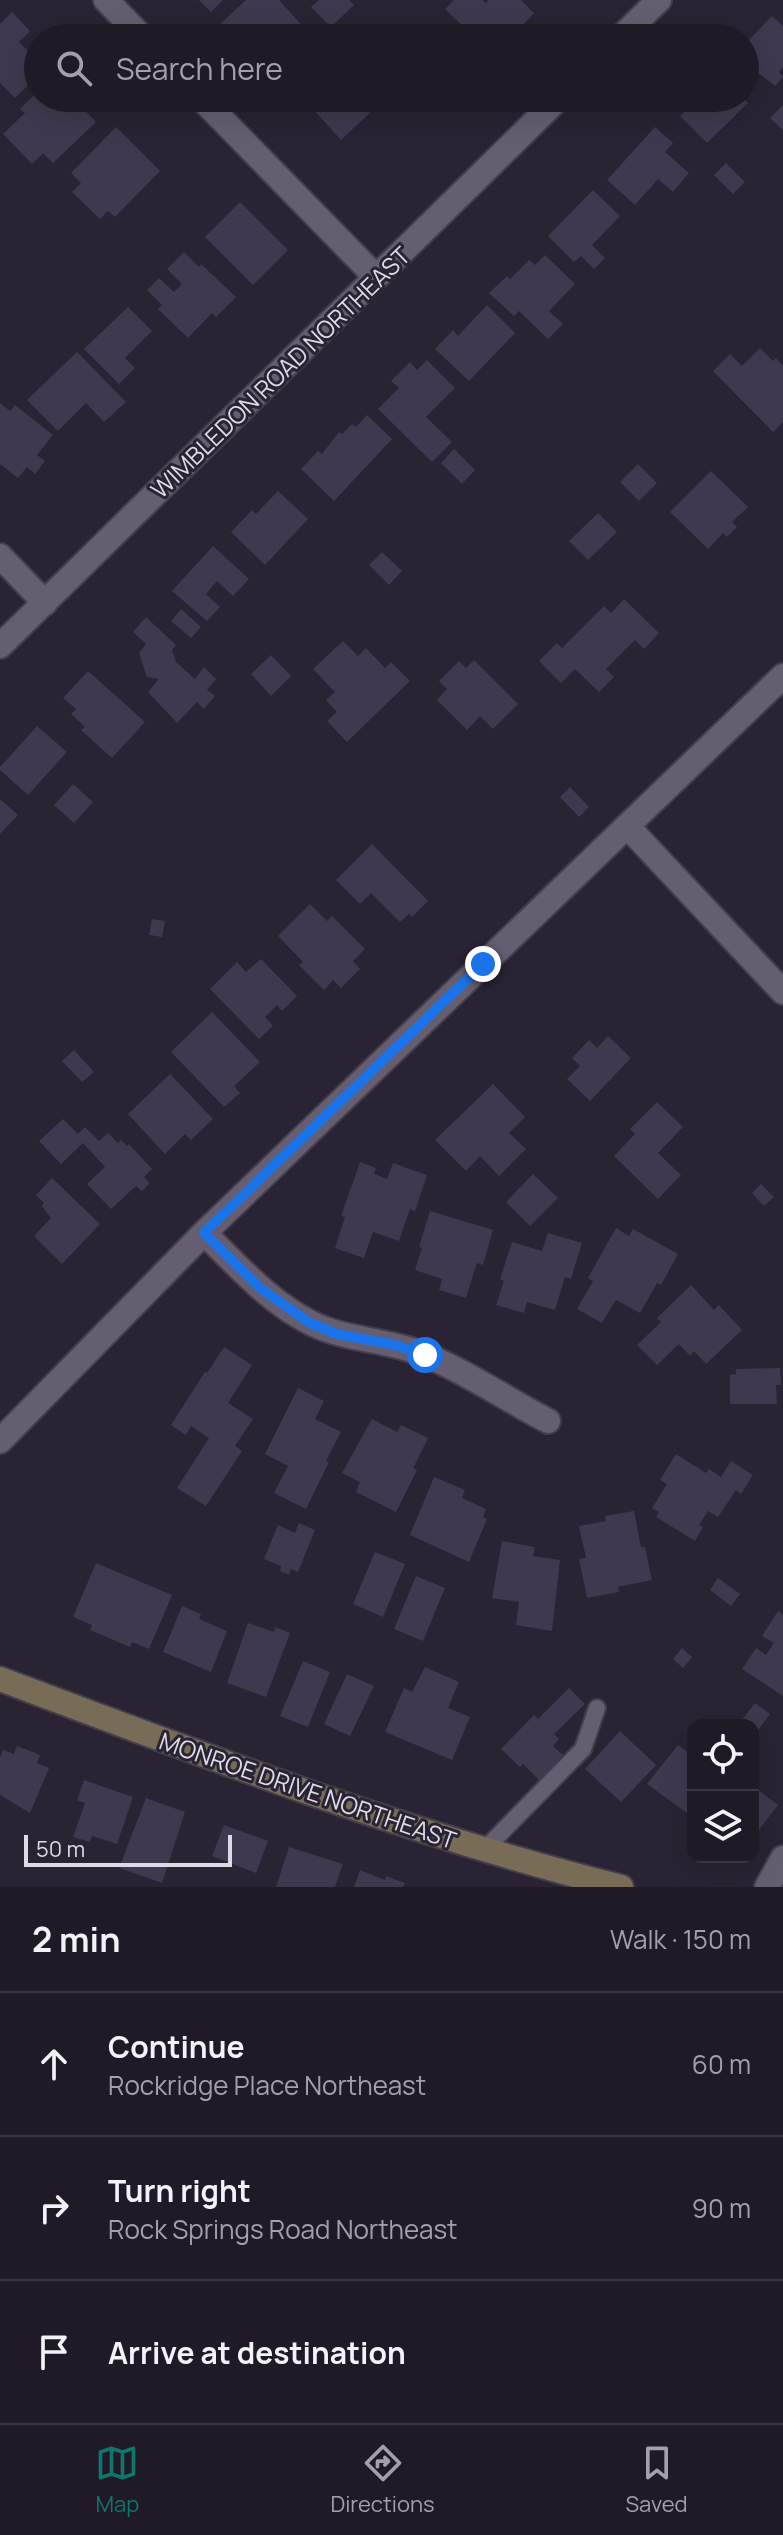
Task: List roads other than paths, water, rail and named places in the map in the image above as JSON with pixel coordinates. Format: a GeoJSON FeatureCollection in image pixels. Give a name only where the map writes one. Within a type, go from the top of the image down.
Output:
{"type":"FeatureCollection","features":[{"type":"Feature","properties":{"kind":"main road","name":"MONROE DRIVE NORTHEAST"},"geometry":{"type":"LineString","coordinates":[[0,1679],[293,1788],[484,1850],[621,1887]]}},
{"type":"Feature","properties":{"kind":"street"},"geometry":{"type":"LineString","coordinates":[[106,0],[129,24]]}},
{"type":"Feature","properties":{"kind":"street"},"geometry":{"type":"LineString","coordinates":[[634,24],[659,0]]}},
{"type":"Feature","properties":{"kind":"street"},"geometry":{"type":"LineString","coordinates":[[215,112],[376,277]]}},
{"type":"Feature","properties":{"kind":"street","name":"WIMBLEDON ROAD NORTHEAST"},"geometry":{"type":"LineString","coordinates":[[0,646],[545,112]]}},
{"type":"Feature","properties":{"kind":"street"},"geometry":{"type":"LineString","coordinates":[[0,556],[45,603]]}},
{"type":"Feature","properties":{"kind":"street"},"geometry":{"type":"LineString","coordinates":[[0,1441],[204,1233],[783,676]]}},
{"type":"Feature","properties":{"kind":"street"},"geometry":{"type":"LineString","coordinates":[[627,826],[783,992]]}},
{"type":"Feature","properties":{"kind":"street"},"geometry":{"type":"LineString","coordinates":[[204,1233],[260,1288],[310,1323],[337,1334],[395,1345],[425,1355],[548,1421]]}},
{"type":"Feature","properties":{"kind":"street"},"geometry":{"type":"LineString","coordinates":[[767,1887],[783,1858]]}},
{"type":"Feature","properties":{"kind":"lane"},"geometry":{"type":"LineString","coordinates":[[484,1850],[583,1749],[597,1708]]}}]}
